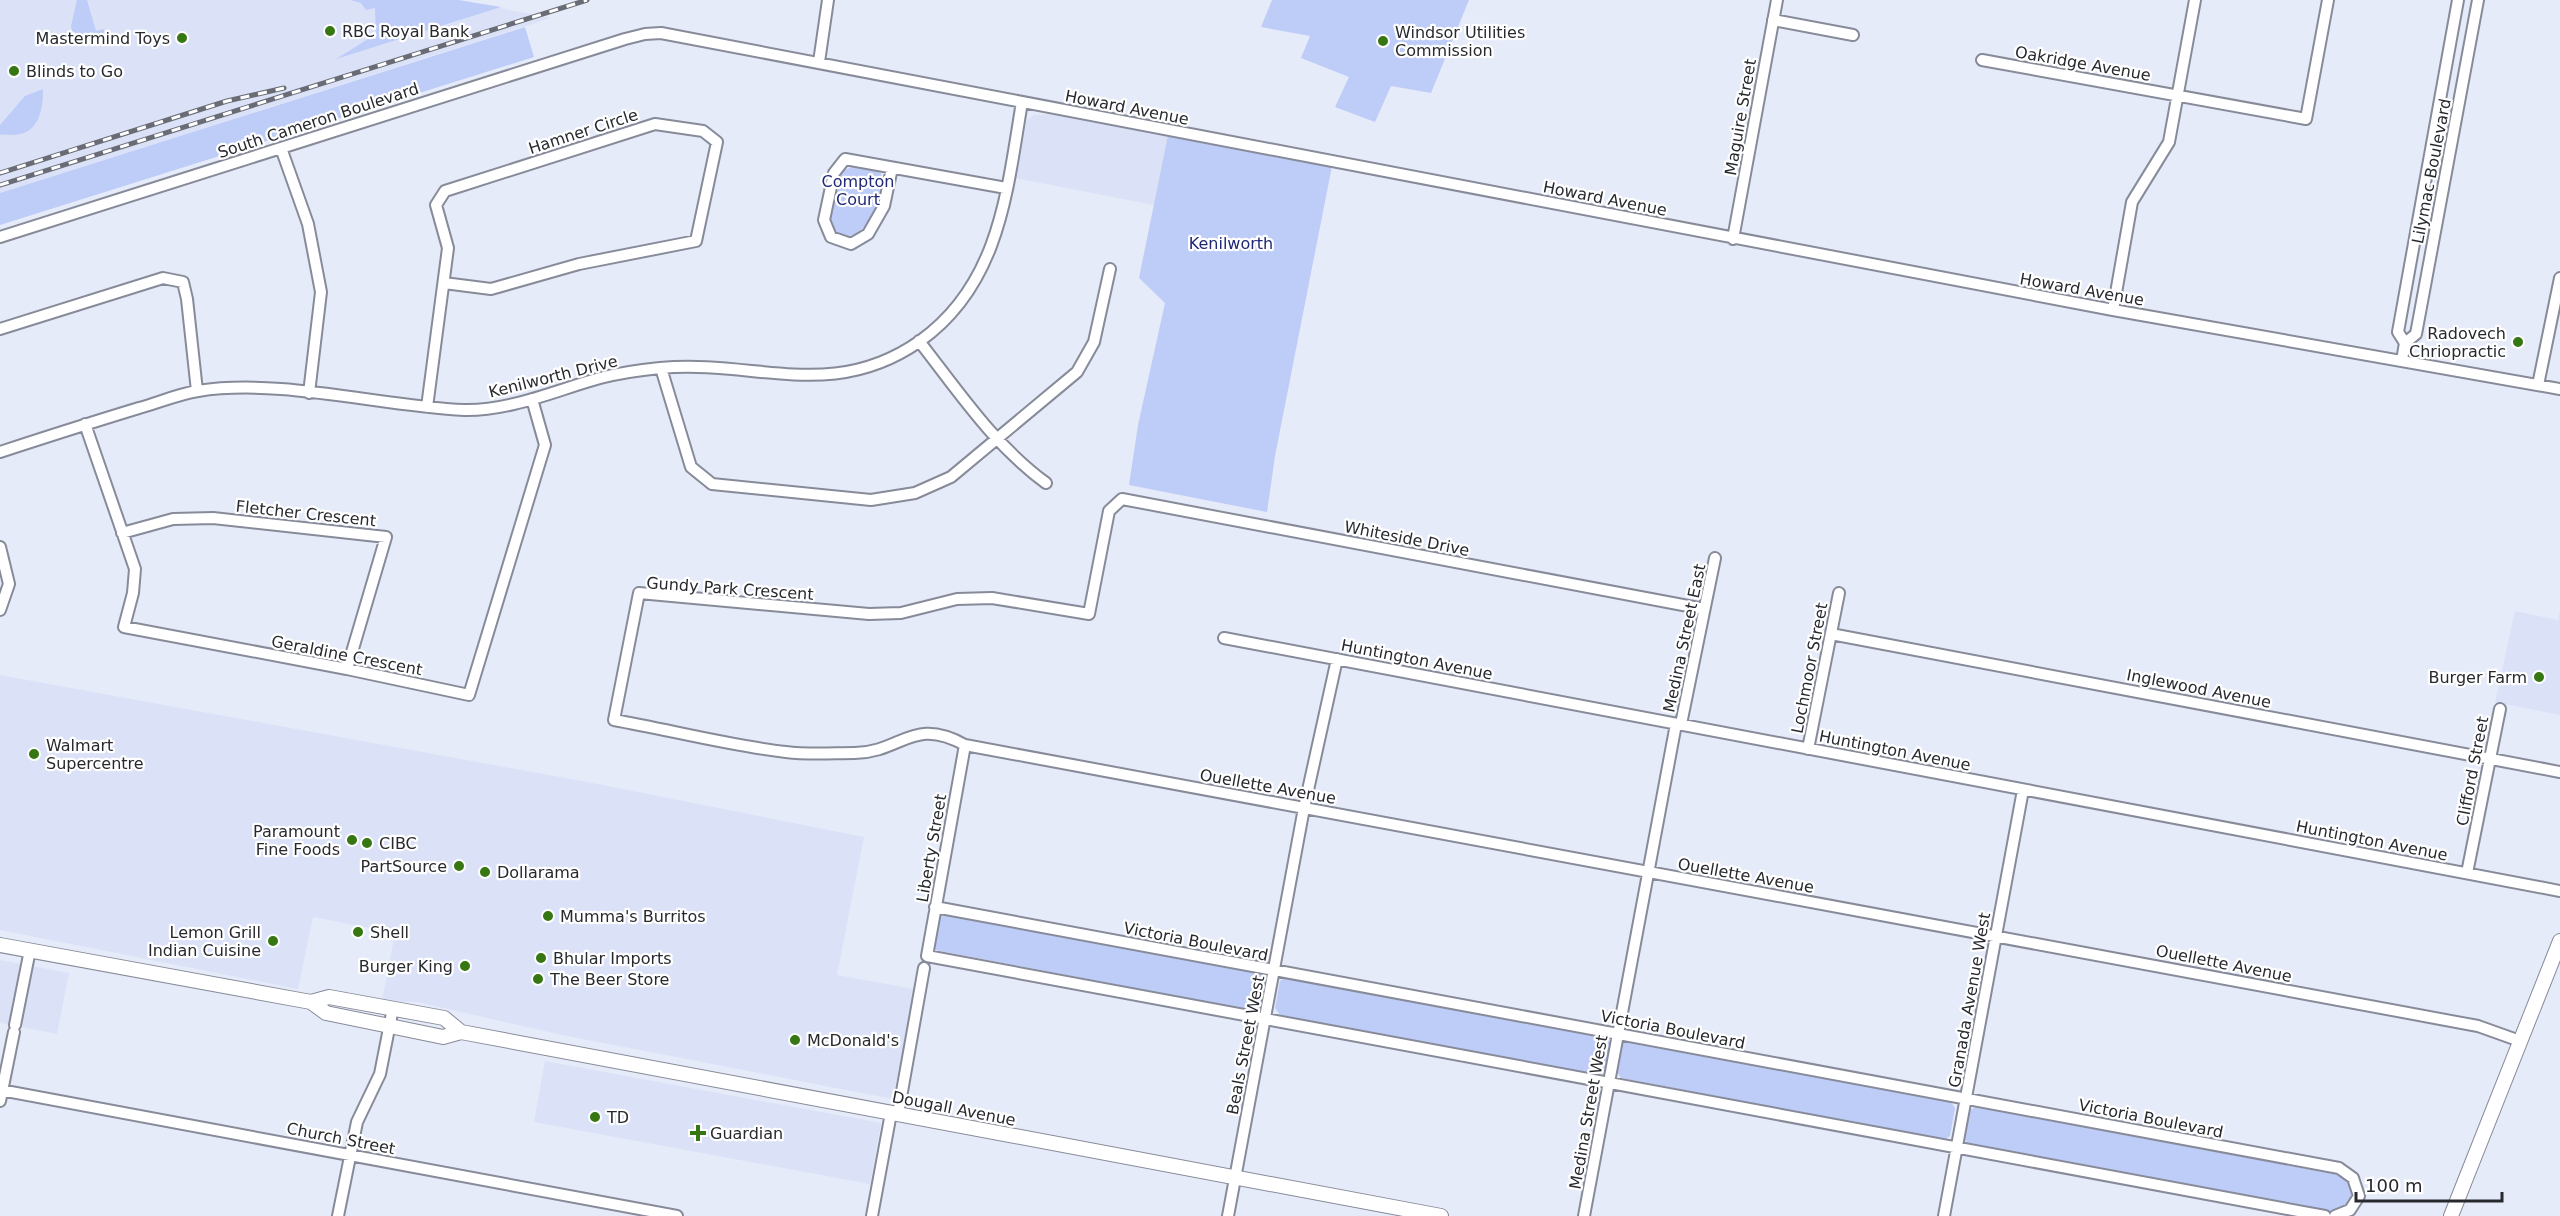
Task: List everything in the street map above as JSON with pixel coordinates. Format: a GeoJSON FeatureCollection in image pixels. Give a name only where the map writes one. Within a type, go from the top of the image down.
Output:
{"type":"FeatureCollection","features":[{"type":"Feature","properties":{"kind":"main road"},"geometry":{"type":"LineString","coordinates":[[2451,1216],[2560,941]]}},
{"type":"Feature","properties":{"kind":"main road","name":"Dougall Avenue"},"geometry":{"type":"LineString","coordinates":[[0,945],[311,1002],[326,1013],[389,1027],[443,1037],[461,1032],[1441,1216]]}},
{"type":"Feature","properties":{"kind":"main road","name":"Dougall Avenue"},"geometry":{"type":"LineString","coordinates":[[311,1002],[329,997],[444,1017],[461,1032]]}},
{"type":"Feature","properties":{"kind":"street"},"geometry":{"type":"LineString","coordinates":[[819,62],[828,0]]}},
{"type":"Feature","properties":{"kind":"street","name":"Maguire Street"},"geometry":{"type":"LineString","coordinates":[[1733,239],[1777,0]]}},
{"type":"Feature","properties":{"kind":"street"},"geometry":{"type":"LineString","coordinates":[[2113,310],[2132,202],[2169,142],[2195,0]]}},
{"type":"Feature","properties":{"kind":"street","name":"Oakridge Avenue"},"geometry":{"type":"LineString","coordinates":[[1982,60],[2306,119],[2328,0]]}},
{"type":"Feature","properties":{"kind":"street","name":"Lilymac Boulevard"},"geometry":{"type":"LineString","coordinates":[[2405,343],[2398,332],[2458,0]]}},
{"type":"Feature","properties":{"kind":"street","name":"Lilymac Boulevard"},"geometry":{"type":"LineString","coordinates":[[2402,360],[2405,343],[2415,334],[2478,0]]}},
{"type":"Feature","properties":{"kind":"street"},"geometry":{"type":"LineString","coordinates":[[1773,20],[1853,35]]}},
{"type":"Feature","properties":{"kind":"street","name":"Howard Avenue"},"geometry":{"type":"LineString","coordinates":[[645,34],[674,34],[1733,239],[2113,310],[2560,389]]}},
{"type":"Feature","properties":{"kind":"street","name":"South Cameron Boulevard"},"geometry":{"type":"LineString","coordinates":[[0,237],[645,34]]}},
{"type":"Feature","properties":{"kind":"street","name":"Kenilworth Drive"},"geometry":{"type":"LineString","coordinates":[[0,452],[197,391],[249,388],[469,410],[508,406],[604,377],[661,368],[708,367],[795,375],[837,375],[884,362],[920,341],[942,322],[962,300],[987,259],[999,227],[1022,102]]}},
{"type":"Feature","properties":{"kind":"street","name":"Hamner Circle"},"geometry":{"type":"LineString","coordinates":[[427,407],[448,248],[436,205],[445,190],[655,124],[702,131],[717,142],[696,241],[579,264],[491,289],[444,283]]}},
{"type":"Feature","properties":{"kind":"street"},"geometry":{"type":"LineString","coordinates":[[281,148],[308,224],[321,292],[309,393]]}},
{"type":"Feature","properties":{"kind":"street"},"geometry":{"type":"LineString","coordinates":[[892,168],[884,206],[868,234],[851,244],[831,237],[824,220],[834,173],[845,159],[1006,188]]}},
{"type":"Feature","properties":{"kind":"street"},"geometry":{"type":"LineString","coordinates":[[661,368],[691,467],[712,484],[871,500],[915,493],[951,477],[1077,372],[1094,342],[1110,269]]}},
{"type":"Feature","properties":{"kind":"street"},"geometry":{"type":"LineString","coordinates":[[0,329],[163,278],[183,282],[187,299],[197,391]]}},
{"type":"Feature","properties":{"kind":"street"},"geometry":{"type":"LineString","coordinates":[[2538,385],[2560,278]]}},
{"type":"Feature","properties":{"kind":"street"},"geometry":{"type":"LineString","coordinates":[[920,341],[996,440],[1019,464],[1046,483]]}},
{"type":"Feature","properties":{"kind":"street","name":"Geraldine Crescent"},"geometry":{"type":"LineString","coordinates":[[85,424],[135,569],[133,593],[124,627],[470,695],[545,446],[532,399]]}},
{"type":"Feature","properties":{"kind":"street","name":"Whiteside Drive"},"geometry":{"type":"LineString","coordinates":[[1109,511],[1122,500],[1704,609]]}},
{"type":"Feature","properties":{"kind":"street","name":"Gundy Park Crescent"},"geometry":{"type":"LineString","coordinates":[[965,745],[946,735],[928,732],[915,734],[864,753],[786,752],[614,720],[639,593],[869,614],[901,613],[957,599],[992,598],[1089,614],[1109,511]]}},
{"type":"Feature","properties":{"kind":"street","name":"Fletcher Crescent"},"geometry":{"type":"LineString","coordinates":[[122,533],[173,519],[213,518],[386,537],[347,669]]}},
{"type":"Feature","properties":{"kind":"street"},"geometry":{"type":"LineString","coordinates":[[0,547],[9,584],[0,610]]}},
{"type":"Feature","properties":{"kind":"street","name":"Medina Street East"},"geometry":{"type":"LineString","coordinates":[[1648,872],[1715,558]]}},
{"type":"Feature","properties":{"kind":"street","name":"Lochmoor Street"},"geometry":{"type":"LineString","coordinates":[[1808,749],[1839,593]]}},
{"type":"Feature","properties":{"kind":"street","name":"Inglewood Avenue"},"geometry":{"type":"LineString","coordinates":[[1831,634],[2560,772]]}},
{"type":"Feature","properties":{"kind":"street","name":"Huntington Avenue"},"geometry":{"type":"LineString","coordinates":[[1224,638],[2560,891]]}},
{"type":"Feature","properties":{"kind":"street","name":"Beals Street West"},"geometry":{"type":"LineString","coordinates":[[1228,1216],[1304,808],[1337,659]]}},
{"type":"Feature","properties":{"kind":"street","name":"Clifford Street"},"geometry":{"type":"LineString","coordinates":[[2467,873],[2500,709]]}},
{"type":"Feature","properties":{"kind":"street","name":"Ouellette Avenue"},"geometry":{"type":"LineString","coordinates":[[965,745],[2478,1026],[2520,1041]]}},
{"type":"Feature","properties":{"kind":"street","name":"Liberty Street"},"geometry":{"type":"LineString","coordinates":[[965,745],[927,956],[1265,1019]]}},
{"type":"Feature","properties":{"kind":"street","name":"Granada Avenue West"},"geometry":{"type":"LineString","coordinates":[[1944,1216],[2023,789]]}},
{"type":"Feature","properties":{"kind":"street","name":"Medina Street West"},"geometry":{"type":"LineString","coordinates":[[1584,1216],[1648,872]]}},
{"type":"Feature","properties":{"kind":"street","name":"Victoria Boulevard"},"geometry":{"type":"LineString","coordinates":[[935,908],[2339,1168],[2353,1178],[2359,1196],[2350,1210],[2335,1216]]}},
{"type":"Feature","properties":{"kind":"street"},"geometry":{"type":"LineString","coordinates":[[1,1094],[30,950]]}},
{"type":"Feature","properties":{"kind":"street"},"geometry":{"type":"LineString","coordinates":[[872,1216],[924,968]]}},
{"type":"Feature","properties":{"kind":"street"},"geometry":{"type":"LineString","coordinates":[[338,1216],[357,1122],[380,1074],[393,1008]]}},
{"type":"Feature","properties":{"kind":"street"},"geometry":{"type":"LineString","coordinates":[[1265,1019],[2325,1216]]}},
{"type":"Feature","properties":{"kind":"street","name":"Church Street"},"geometry":{"type":"LineString","coordinates":[[1,1094],[350,1155],[676,1216]]}},
{"type":"Feature","properties":{"kind":"shaded area"},"geometry":{"type":"Polygon","coordinates":[[[0,0],[458,0],[551,18],[0,193],[0,0]]]}},
{"type":"Feature","properties":{"kind":"shaded area"},"geometry":{"type":"Polygon","coordinates":[[[1054,114],[1168,135],[1154,205],[1015,178],[1027,120],[1034,115],[1054,114]]]}},
{"type":"Feature","properties":{"kind":"shaded area"},"geometry":{"type":"Polygon","coordinates":[[[2560,610],[2560,715],[2495,702],[2515,611],[2558,620],[2560,610]]]}},
{"type":"Feature","properties":{"kind":"shaded area"},"geometry":{"type":"Polygon","coordinates":[[[0,675],[598,784],[864,837],[837,975],[914,989],[893,1099],[562,1035],[417,1002],[382,1001],[395,933],[313,917],[298,989],[0,930],[0,675]]]}},
{"type":"Feature","properties":{"kind":"shaded area"},"geometry":{"type":"Polygon","coordinates":[[[0,960],[69,973],[57,1034],[0,1023],[0,960]]]}},
{"type":"Feature","properties":{"kind":"shaded area"},"geometry":{"type":"Polygon","coordinates":[[[545,1061],[881,1123],[870,1184],[534,1122],[545,1061]]]}},
{"type":"Feature","properties":{"kind":"green space"},"geometry":{"type":"Polygon","coordinates":[[[77,0],[87,0],[96,31],[104,29],[104,33],[86,38],[72,31],[77,0]]]}},
{"type":"Feature","properties":{"kind":"green space"},"geometry":{"type":"Polygon","coordinates":[[[350,0],[458,0],[501,7],[336,59],[368,39],[376,39],[375,8],[366,10],[361,3],[350,0]]]}},
{"type":"Feature","properties":{"kind":"green space"},"geometry":{"type":"Polygon","coordinates":[[[1272,0],[1469,0],[1431,93],[1391,86],[1375,122],[1335,107],[1349,77],[1301,58],[1310,36],[1261,27],[1272,0]]]}},
{"type":"Feature","properties":{"kind":"green space"},"geometry":{"type":"Polygon","coordinates":[[[525,27],[534,57],[0,225],[0,193],[525,27]]]}},
{"type":"Feature","properties":{"kind":"green space"},"geometry":{"type":"Polygon","coordinates":[[[43,89],[41,111],[35,125],[23,133],[0,135],[0,125],[25,96],[43,89]]]}},
{"type":"Feature","properties":{"kind":"green space","name":"Kenilworth"},"geometry":{"type":"Polygon","coordinates":[[[1168,135],[1332,166],[1275,456],[1267,512],[1129,485],[1138,425],[1165,303],[1139,278],[1168,135]]]}},
{"type":"Feature","properties":{"kind":"green space","name":"Compton Court"},"geometry":{"type":"Polygon","coordinates":[[[855,166],[881,173],[880,193],[873,214],[867,223],[852,235],[842,237],[832,227],[830,221],[841,171],[855,166]]]}},
{"type":"Feature","properties":{"kind":"green space"},"geometry":{"type":"Polygon","coordinates":[[[942,912],[1262,972],[1266,977],[1261,1007],[1255,1011],[935,950],[934,931],[942,912]]]}},
{"type":"Feature","properties":{"kind":"green space"},"geometry":{"type":"Polygon","coordinates":[[[1286,977],[1606,1037],[1610,1042],[1605,1071],[1599,1075],[1280,1015],[1275,1008],[1280,981],[1286,977]]]}},
{"type":"Feature","properties":{"kind":"green space"},"geometry":{"type":"Polygon","coordinates":[[[1628,1040],[1950,1101],[1955,1108],[1950,1136],[1944,1140],[1621,1078],[1617,1072],[1621,1045],[1628,1040]]]}},
{"type":"Feature","properties":{"kind":"green space"},"geometry":{"type":"Polygon","coordinates":[[[1975,1107],[2340,1175],[2351,1184],[2351,1199],[2342,1209],[2332,1212],[1968,1145],[1964,1138],[1968,1112],[1975,1107]]]}},
{"type":"Feature","properties":{"kind":"railway"},"geometry":{"type":"LineString","coordinates":[[0,185],[587,0]]}},
{"type":"Feature","properties":{"kind":"railway"},"geometry":{"type":"LineString","coordinates":[[0,173],[227,101],[284,88]]}},
{"type":"Feature","properties":{"kind":"place","name":"RBC Royal Bank"},"geometry":{"type":"Point","coordinates":[330,31]}},
{"type":"Feature","properties":{"kind":"place","name":"Mastermind Toys"},"geometry":{"type":"Point","coordinates":[182,38]}},
{"type":"Feature","properties":{"kind":"place","name":"Windsor Utilities Commission"},"geometry":{"type":"Point","coordinates":[1383,41]}},
{"type":"Feature","properties":{"kind":"place","name":"Blinds to Go"},"geometry":{"type":"Point","coordinates":[14,71]}},
{"type":"Feature","properties":{"kind":"place","name":"Radovech Chriopractic"},"geometry":{"type":"Point","coordinates":[2518,342]}},
{"type":"Feature","properties":{"kind":"place","name":"Burger Farm"},"geometry":{"type":"Point","coordinates":[2539,677]}},
{"type":"Feature","properties":{"kind":"place","name":"Walmart Supercentre"},"geometry":{"type":"Point","coordinates":[34,754]}},
{"type":"Feature","properties":{"kind":"place","name":"Paramount Fine Foods"},"geometry":{"type":"Point","coordinates":[352,840]}},
{"type":"Feature","properties":{"kind":"place","name":"CIBC"},"geometry":{"type":"Point","coordinates":[367,843]}},
{"type":"Feature","properties":{"kind":"place","name":"PartSource"},"geometry":{"type":"Point","coordinates":[459,866]}},
{"type":"Feature","properties":{"kind":"place","name":"Dollarama"},"geometry":{"type":"Point","coordinates":[485,872]}},
{"type":"Feature","properties":{"kind":"place","name":"Mumma's Burritos"},"geometry":{"type":"Point","coordinates":[548,916]}},
{"type":"Feature","properties":{"kind":"place","name":"Shell"},"geometry":{"type":"Point","coordinates":[358,932]}},
{"type":"Feature","properties":{"kind":"place","name":"Lemon Grill Indian Cuisine"},"geometry":{"type":"Point","coordinates":[273,941]}},
{"type":"Feature","properties":{"kind":"place","name":"Bhular Imports"},"geometry":{"type":"Point","coordinates":[541,958]}},
{"type":"Feature","properties":{"kind":"place","name":"Burger King"},"geometry":{"type":"Point","coordinates":[465,966]}},
{"type":"Feature","properties":{"kind":"place","name":"The Beer Store"},"geometry":{"type":"Point","coordinates":[538,979]}},
{"type":"Feature","properties":{"kind":"place","name":"McDonald's"},"geometry":{"type":"Point","coordinates":[795,1040]}},
{"type":"Feature","properties":{"kind":"place","name":"TD"},"geometry":{"type":"Point","coordinates":[595,1117]}},
{"type":"Feature","properties":{"kind":"place","name":"Guardian"},"geometry":{"type":"Point","coordinates":[698,1133]}}]}
